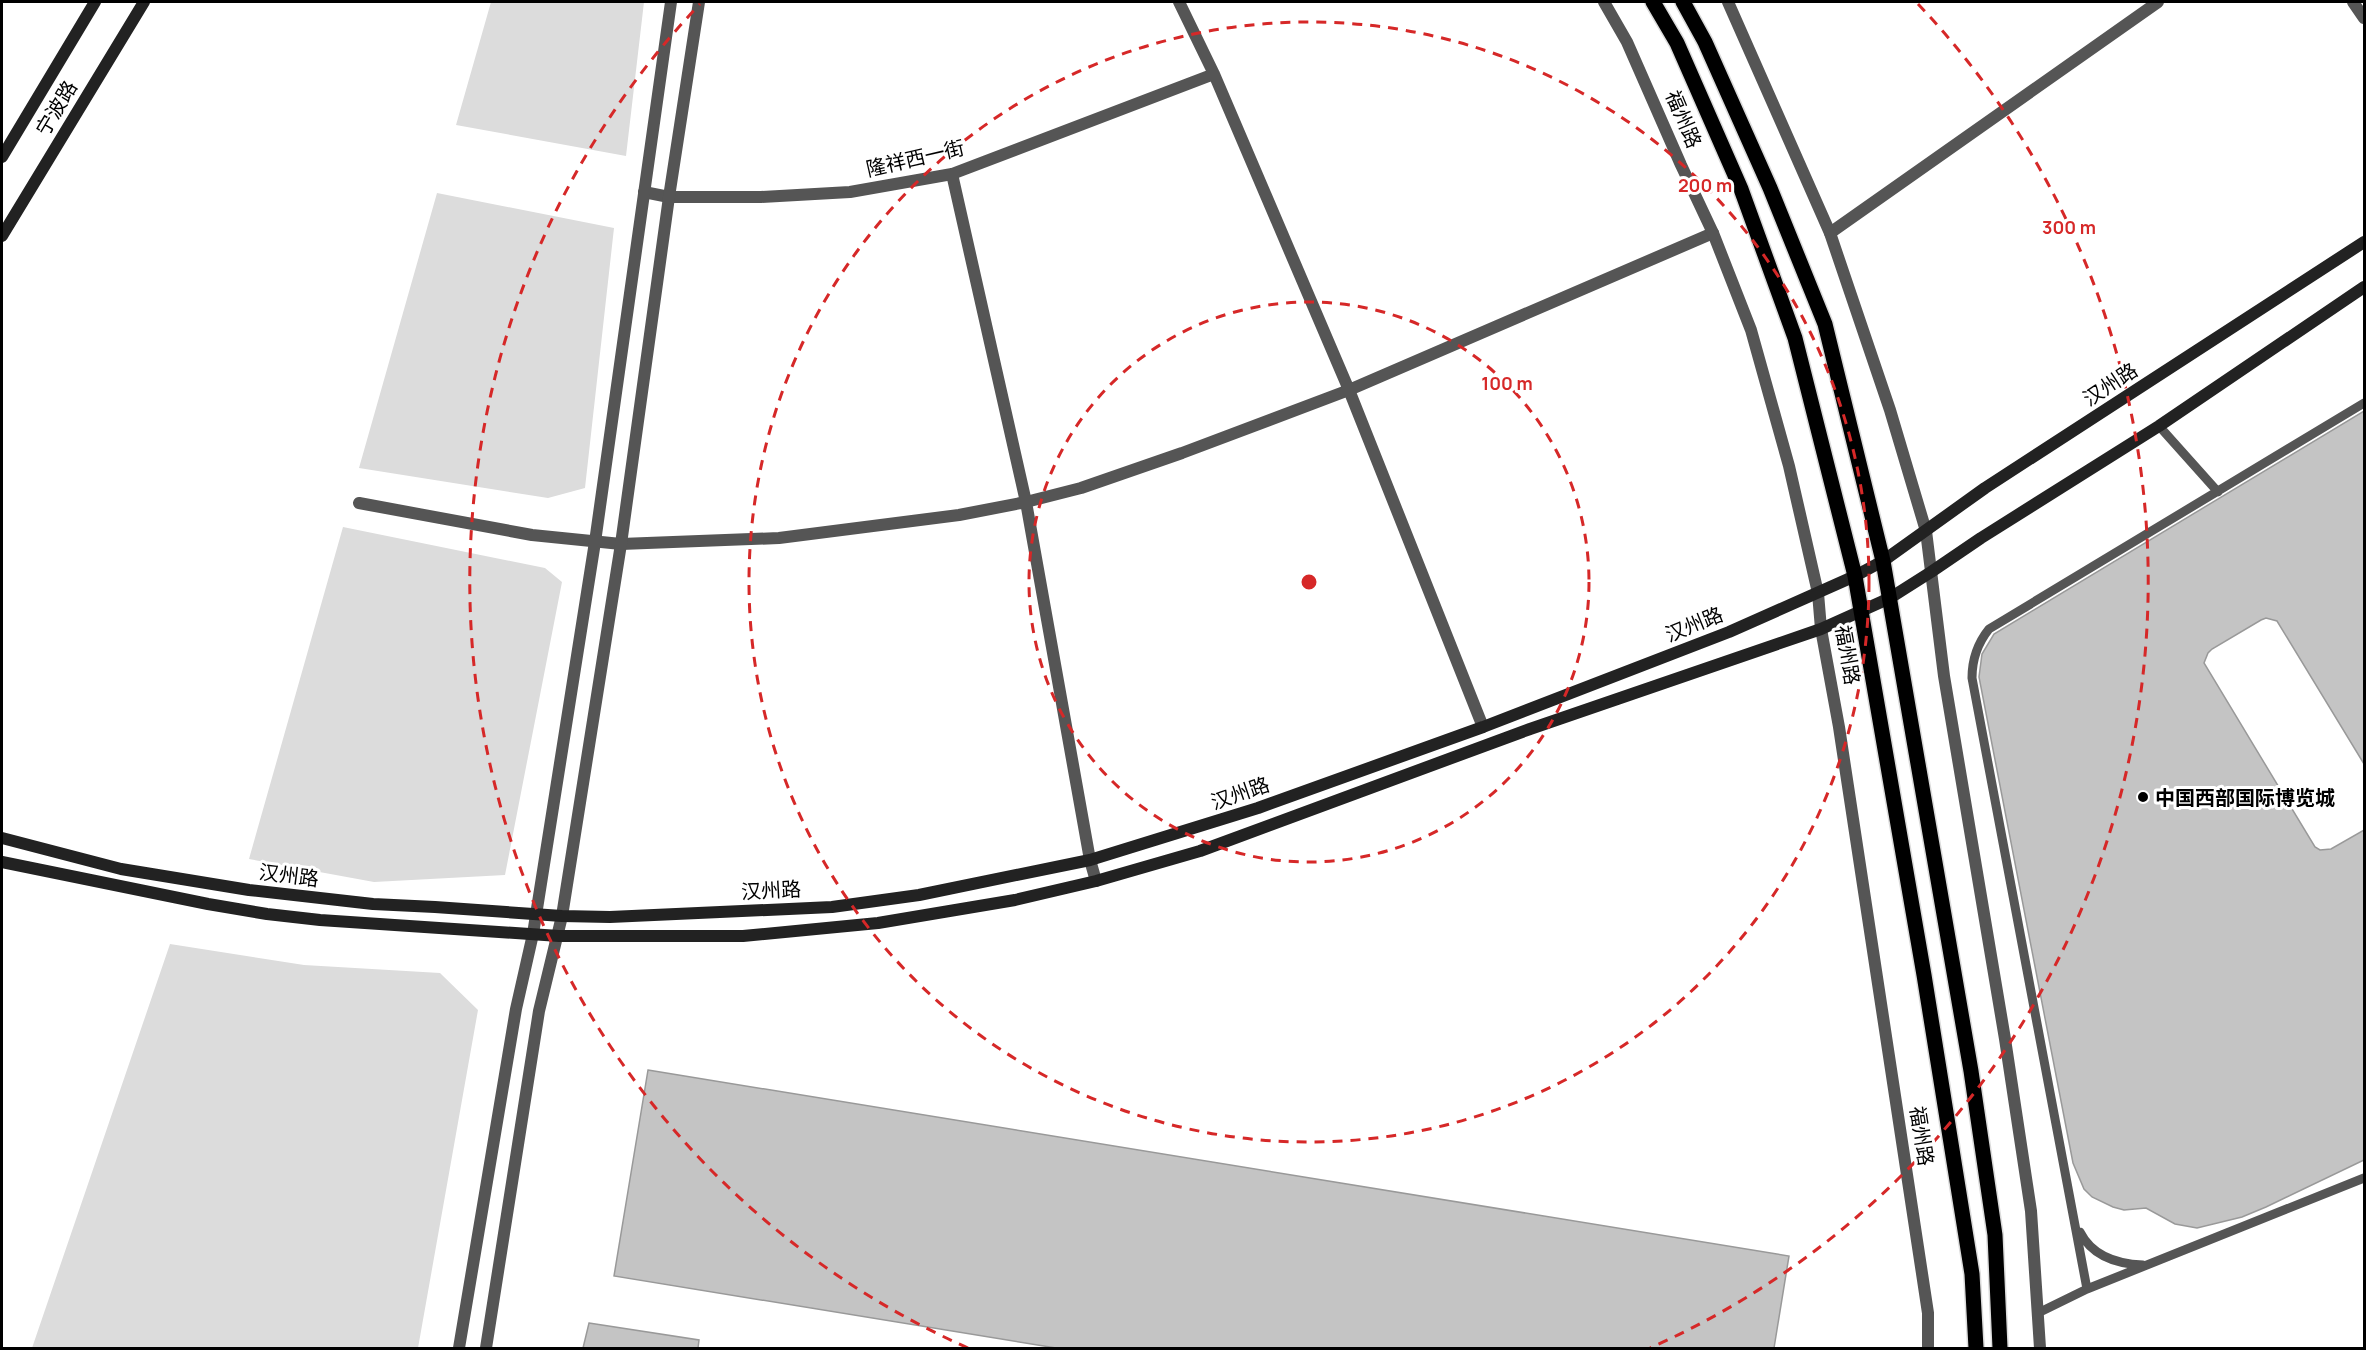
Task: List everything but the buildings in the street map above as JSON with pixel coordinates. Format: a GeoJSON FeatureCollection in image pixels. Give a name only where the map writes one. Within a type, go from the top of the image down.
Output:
{"type":"FeatureCollection","features":[{"type":"Feature","properties":{"kind":"main road","name":"宁波路"},"geometry":{"type":"LineString","coordinates":[[2,157],[95,2]]}},
{"type":"Feature","properties":{"kind":"main road","name":"宁波路"},"geometry":{"type":"LineString","coordinates":[[2,236],[144,2]]}},
{"type":"Feature","properties":{"kind":"main road","name":"福州路"},"geometry":{"type":"LineString","coordinates":[[1653,2],[1677,44],[1741,189],[1795,338],[1855,576],[1922,963],[1972,1274],[1976,1348]]}},
{"type":"Feature","properties":{"kind":"main road"},"geometry":{"type":"LineString","coordinates":[[1683,2],[1705,42],[1770,188],[1825,324],[1883,561],[1971,1071],[1995,1235],[2000,1348]]}},
{"type":"Feature","properties":{"kind":"main road","name":"汉州路"},"geometry":{"type":"LineString","coordinates":[[2,838],[121,869],[249,890],[373,904],[610,917],[832,907],[919,895],[1090,860],[1258,808],[1483,727],[1729,632],[1855,576],[1883,561],[1985,488],[2364,242]]}},
{"type":"Feature","properties":{"kind":"main road","name":"汉州路"},"geometry":{"type":"LineString","coordinates":[[2,862],[267,914],[332,921],[559,936],[743,936],[878,923],[1015,900],[1096,881],[1211,848],[1530,729],[1821,629],[1890,598],[2159,426],[2364,287]]}},
{"type":"Feature","properties":{"kind":"street"},"geometry":{"type":"LineString","coordinates":[[459,1348],[516,1009],[533,934],[595,542],[670,2]]}},
{"type":"Feature","properties":{"kind":"street"},"geometry":{"type":"LineString","coordinates":[[486,1348],[539,1011],[559,936],[621,544],[669,197],[699,2]]}},
{"type":"Feature","properties":{"kind":"street"},"geometry":{"type":"LineString","coordinates":[[1179,2],[1214,74],[1349,390],[1483,727]]}},
{"type":"Feature","properties":{"kind":"street","name":"福州路"},"geometry":{"type":"LineString","coordinates":[[1604,2],[1628,42],[1680,165],[1713,233],[1750,330],[1789,466],[1818,593],[1821,629],[1839,727],[1926,1301],[1928,1348]]}},
{"type":"Feature","properties":{"kind":"street"},"geometry":{"type":"LineString","coordinates":[[1728,2],[1830,233],[1890,410],[1926,531],[1944,676],[2005,1039],[2031,1211],[2040,1348]]}},
{"type":"Feature","properties":{"kind":"street"},"geometry":{"type":"LineString","coordinates":[[1830,233],[2158,2]]}},
{"type":"Feature","properties":{"kind":"street"},"geometry":{"type":"LineString","coordinates":[[2353,2],[2364,18]]}},
{"type":"Feature","properties":{"kind":"street","name":"隆祥西一街"},"geometry":{"type":"LineString","coordinates":[[644,192],[669,197],[761,197],[850,192],[952,174],[1214,74]]}},
{"type":"Feature","properties":{"kind":"street"},"geometry":{"type":"LineString","coordinates":[[952,174],[1026,502],[1090,860],[1096,881]]}},
{"type":"Feature","properties":{"kind":"street"},"geometry":{"type":"LineString","coordinates":[[359,503],[532,535],[621,544],[778,538],[959,515],[1026,502],[1081,488],[1182,453],[1349,390],[1713,233]]}},
{"type":"Feature","properties":{"kind":"lane"},"geometry":{"type":"LineString","coordinates":[[2087,1290],[1972,678],[1972,666],[1981,639],[1989,629],[2364,403]]}},
{"type":"Feature","properties":{"kind":"lane"},"geometry":{"type":"LineString","coordinates":[[2159,426],[2218,492]]}},
{"type":"Feature","properties":{"kind":"lane"},"geometry":{"type":"LineString","coordinates":[[2038,1313],[2087,1290],[2364,1178]]}},
{"type":"Feature","properties":{"kind":"lane"},"geometry":{"type":"LineString","coordinates":[[2076,1222],[2084,1241],[2096,1251],[2124,1264],[2146,1266]]}},
{"type":"Feature","properties":{"kind":"shaded area"},"geometry":{"type":"Polygon","coordinates":[[[491,2],[644,2],[626,156],[456,125],[491,2]]]}},
{"type":"Feature","properties":{"kind":"shaded area"},"geometry":{"type":"Polygon","coordinates":[[[437,193],[614,228],[585,488],[548,498],[359,468],[437,193]]]}},
{"type":"Feature","properties":{"kind":"shaded area"},"geometry":{"type":"Polygon","coordinates":[[[343,527],[545,568],[562,582],[505,875],[374,882],[249,859],[343,527]]]}},
{"type":"Feature","properties":{"kind":"shaded area"},"geometry":{"type":"Polygon","coordinates":[[[170,944],[304,965],[440,973],[478,1010],[418,1348],[32,1348],[170,944]]]}},
{"type":"Feature","properties":{"kind":"place","name":"中国西部国际博览城"},"geometry":{"type":"Point","coordinates":[2143,797]}}]}
